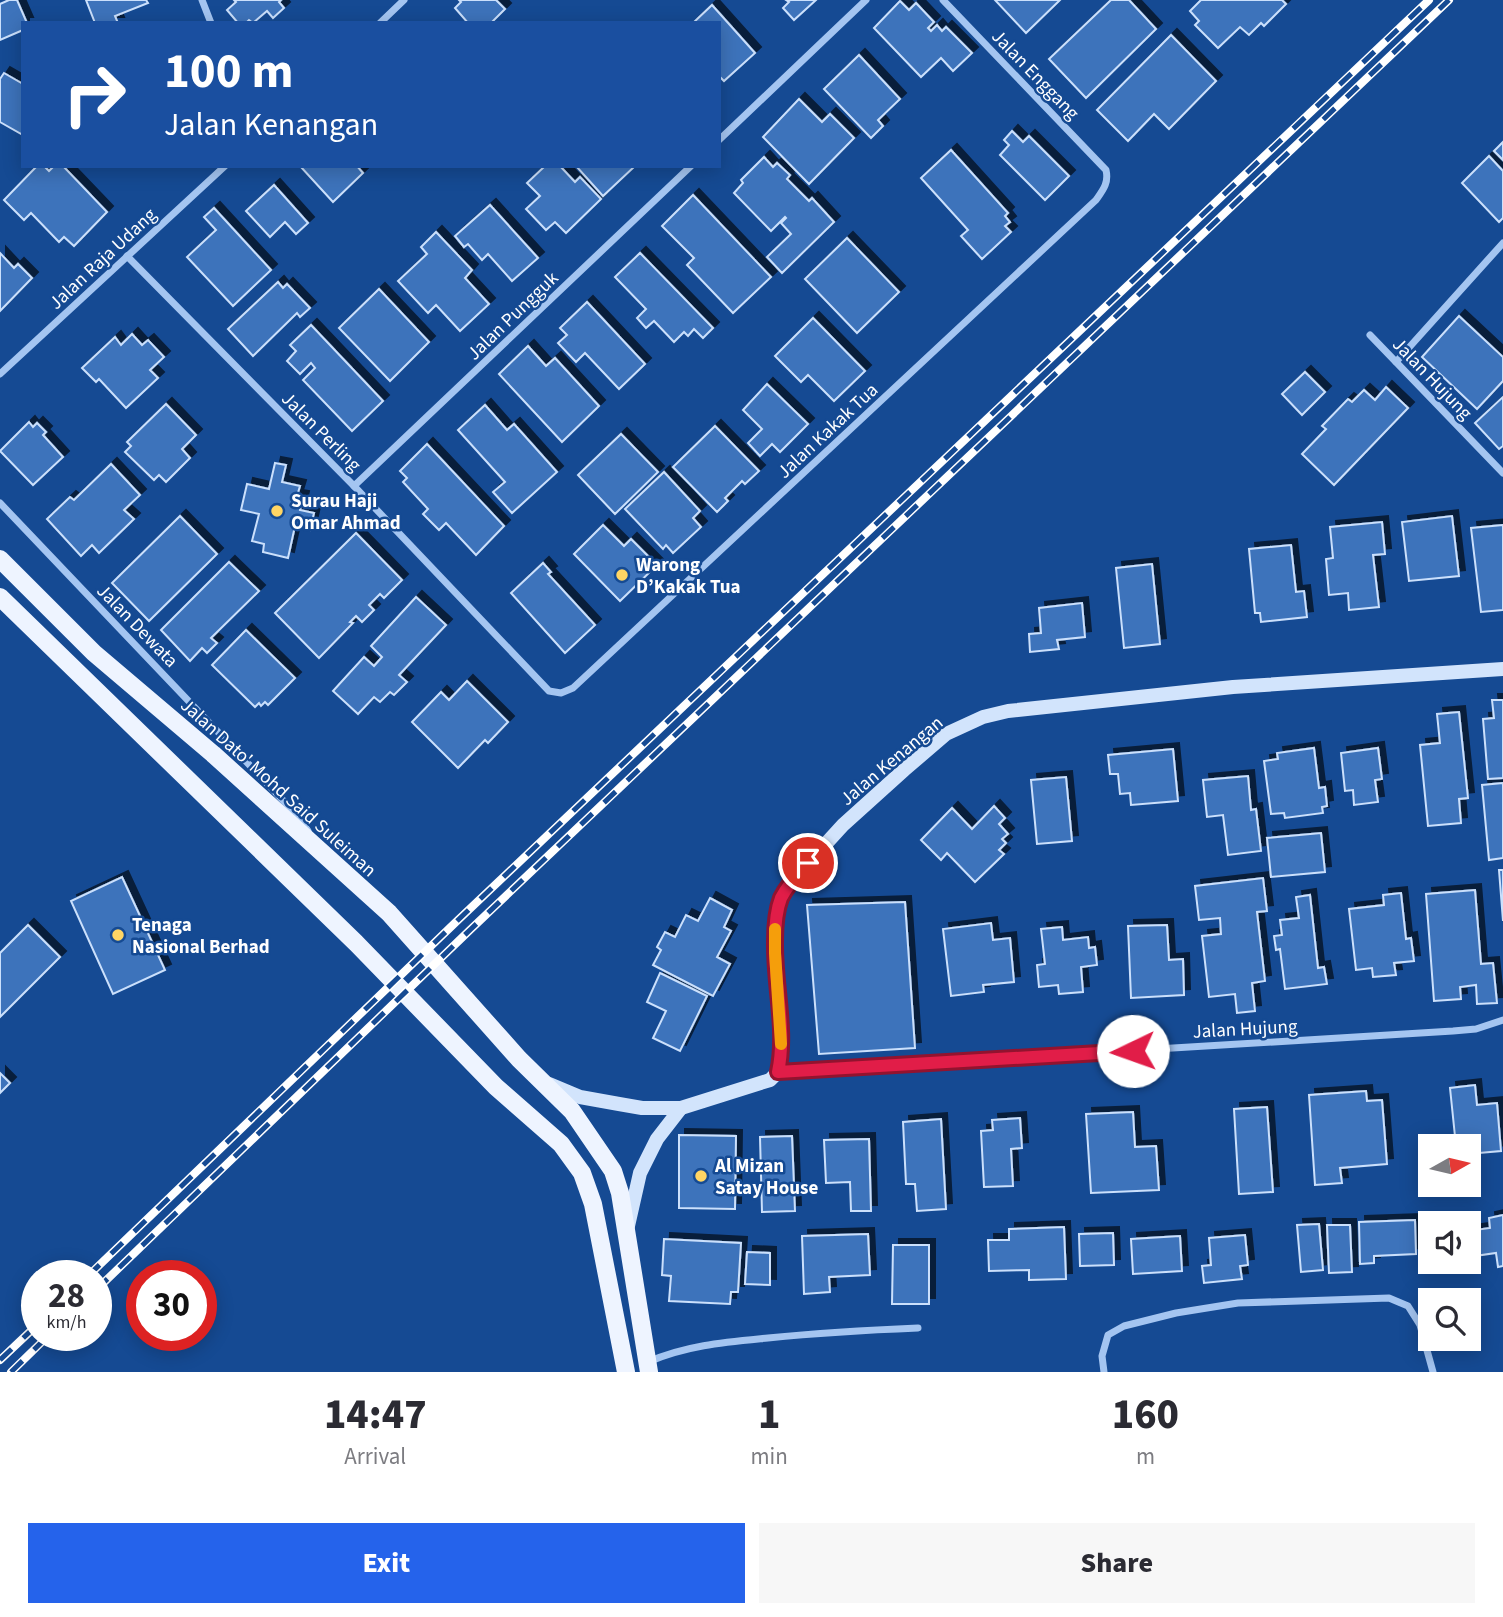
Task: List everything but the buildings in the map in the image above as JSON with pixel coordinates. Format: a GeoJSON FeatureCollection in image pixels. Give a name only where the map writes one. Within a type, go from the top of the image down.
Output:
{"type":"FeatureCollection","features":[{"type":"Feature","properties":{"kind":"main road","name":"Jalan Dato' Mohd Said Suleiman"},"geometry":{"type":"LineString","coordinates":[[0,559],[94,653],[213,754],[389,913],[519,1059],[572,1111],[613,1171],[620,1193],[648,1367]]}},
{"type":"Feature","properties":{"kind":"main road"},"geometry":{"type":"LineString","coordinates":[[0,597],[356,943],[496,1087],[561,1144],[582,1173],[593,1204],[626,1372]]}},
{"type":"Feature","properties":{"kind":"street"},"geometry":{"type":"LineString","coordinates":[[202,0],[210,21]]}},
{"type":"Feature","properties":{"kind":"street"},"geometry":{"type":"LineString","coordinates":[[382,21],[404,0]]}},
{"type":"Feature","properties":{"kind":"street"},"geometry":{"type":"LineString","coordinates":[[721,138],[866,0]]}},
{"type":"Feature","properties":{"kind":"street","name":"Jalan Enggang"},"geometry":{"type":"LineString","coordinates":[[943,0],[1106,170]]}},
{"type":"Feature","properties":{"kind":"street","name":"Jalan Raja Udang"},"geometry":{"type":"LineString","coordinates":[[0,374],[223,168]]}},
{"type":"Feature","properties":{"kind":"street","name":"Jalan Pungguk"},"geometry":{"type":"LineString","coordinates":[[354,486],[689,168]]}},
{"type":"Feature","properties":{"kind":"street","name":"Jalan Kakak Tua"},"geometry":{"type":"LineString","coordinates":[[549,691],[561,692],[573,688],[1096,200],[1106,186],[1106,170]]}},
{"type":"Feature","properties":{"kind":"street"},"geometry":{"type":"LineString","coordinates":[[1396,362],[1503,243]]}},
{"type":"Feature","properties":{"kind":"street","name":"Jalan Perling"},"geometry":{"type":"LineString","coordinates":[[127,256],[354,486],[549,691]]}},
{"type":"Feature","properties":{"kind":"street","name":"Jalan Hujung"},"geometry":{"type":"LineString","coordinates":[[1370,335],[1503,473]]}},
{"type":"Feature","properties":{"kind":"street","name":"Jalan Dewata"},"geometry":{"type":"LineString","coordinates":[[0,503],[298,816],[335,864]]}},
{"type":"Feature","properties":{"kind":"street","name":"Jalan Kenangan"},"geometry":{"type":"LineString","coordinates":[[778,1072],[782,1048],[775,928],[780,901],[790,883],[844,825],[946,734],[983,717],[1018,709],[1233,687],[1503,669]]}},
{"type":"Feature","properties":{"kind":"street","name":"Jalan Hujung"},"geometry":{"type":"LineString","coordinates":[[778,1072],[1453,1031],[1476,1029],[1503,1020]]}},
{"type":"Feature","properties":{"kind":"street"},"geometry":{"type":"LineString","coordinates":[[541,1081],[580,1097],[642,1108],[681,1108],[770,1080],[778,1072]]}},
{"type":"Feature","properties":{"kind":"street"},"geometry":{"type":"LineString","coordinates":[[626,1234],[640,1172],[657,1139],[681,1108]]}},
{"type":"Feature","properties":{"kind":"street"},"geometry":{"type":"LineString","coordinates":[[1104,1372],[1102,1356],[1108,1335],[1124,1326],[1176,1313],[1238,1303],[1389,1298],[1408,1306],[1420,1325],[1433,1372]]}},
{"type":"Feature","properties":{"kind":"street"},"geometry":{"type":"LineString","coordinates":[[648,1367],[670,1352],[706,1345],[814,1333],[918,1328]]}},
{"type":"Feature","properties":{"kind":"railway"},"geometry":{"type":"LineString","coordinates":[[105,1260],[457,921],[1429,0]]}},
{"type":"Feature","properties":{"kind":"railway"},"geometry":{"type":"LineString","coordinates":[[112,1275],[471,929],[1449,0]]}},
{"type":"Feature","properties":{"kind":"railway"},"geometry":{"type":"LineString","coordinates":[[0,1360],[21,1340]]}},
{"type":"Feature","properties":{"kind":"railway"},"geometry":{"type":"LineString","coordinates":[[11,1372],[33,1351]]}},
{"type":"Feature","properties":{"kind":"slow traffic"},"geometry":{"type":"LineString","coordinates":[[775,929],[781,1044]]}},
{"type":"Feature","properties":{"kind":"place","name":"Surau Haji Omar Ahmad"},"geometry":{"type":"Point","coordinates":[277,511]}},
{"type":"Feature","properties":{"kind":"place","name":"Warong D’Kakak Tua"},"geometry":{"type":"Point","coordinates":[622,575]}},
{"type":"Feature","properties":{"kind":"place","name":"Tenaga Nasional Berhad"},"geometry":{"type":"Point","coordinates":[118,935]}},
{"type":"Feature","properties":{"kind":"place","name":"Al Mizan Satay House"},"geometry":{"type":"Point","coordinates":[701,1176]}},
{"type":"Feature","properties":{"kind":"route"},"geometry":{"type":"LineString","coordinates":[[808,863],[790,883],[780,901],[775,928],[782,1048],[778,1072],[1133,1051]]}}]}
